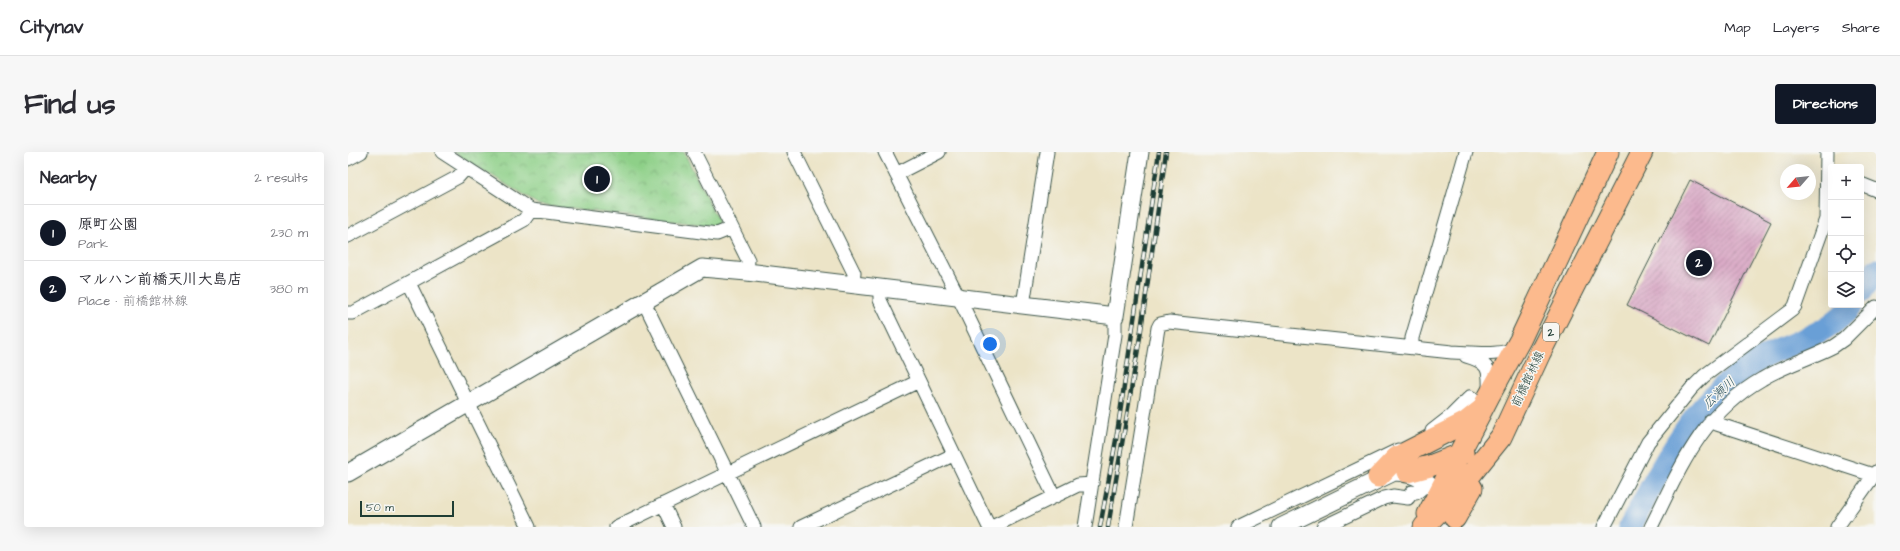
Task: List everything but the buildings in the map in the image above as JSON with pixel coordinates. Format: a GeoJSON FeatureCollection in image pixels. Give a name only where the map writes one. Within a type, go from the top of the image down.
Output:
{"type":"FeatureCollection","features":[{"type":"Feature","properties":{"kind":"main road","name":"前橋館林線"},"geometry":{"type":"LineString","coordinates":[[1446,504],[1459,455],[1485,403],[1520,340],[1608,152]]}},
{"type":"Feature","properties":{"kind":"main road","name":"前橋館林線"},"geometry":{"type":"LineString","coordinates":[[1423,527],[1446,504],[1501,437],[1540,353],[1642,152]]}},
{"type":"Feature","properties":{"kind":"main road"},"geometry":{"type":"LineString","coordinates":[[1407,472],[1430,466],[1459,455],[1476,447],[1492,434],[1540,353]]}},
{"type":"Feature","properties":{"kind":"main road"},"geometry":{"type":"LineString","coordinates":[[1378,478],[1397,457],[1466,422],[1485,403]]}},
{"type":"Feature","properties":{"kind":"street"},"geometry":{"type":"LineString","coordinates":[[348,159],[361,152]]}},
{"type":"Feature","properties":{"kind":"street"},"geometry":{"type":"LineString","coordinates":[[442,152],[531,210],[717,234],[732,228]]}},
{"type":"Feature","properties":{"kind":"street"},"geometry":{"type":"LineString","coordinates":[[694,152],[748,260],[747,272]]}},
{"type":"Feature","properties":{"kind":"street"},"geometry":{"type":"LineString","coordinates":[[794,152],[854,273],[853,284]]}},
{"type":"Feature","properties":{"kind":"street"},"geometry":{"type":"LineString","coordinates":[[885,152],[958,296],[1054,496]]}},
{"type":"Feature","properties":{"kind":"street"},"geometry":{"type":"LineString","coordinates":[[896,174],[939,152]]}},
{"type":"Feature","properties":{"kind":"street"},"geometry":{"type":"LineString","coordinates":[[1023,305],[1047,152]]}},
{"type":"Feature","properties":{"kind":"street"},"geometry":{"type":"LineString","coordinates":[[1085,527],[1115,335],[1115,316],[1140,152]]}},
{"type":"Feature","properties":{"kind":"street"},"geometry":{"type":"LineString","coordinates":[[1412,346],[1412,338],[1466,152]]}},
{"type":"Feature","properties":{"kind":"street"},"geometry":{"type":"LineString","coordinates":[[1827,152],[1828,164]]}},
{"type":"Feature","properties":{"kind":"street"},"geometry":{"type":"LineString","coordinates":[[348,236],[458,177],[466,168]]}},
{"type":"Feature","properties":{"kind":"street"},"geometry":{"type":"LineString","coordinates":[[1604,527],[1644,448],[1697,382],[1747,345],[1792,310],[1795,306],[1825,225],[1828,185]]}},
{"type":"Feature","properties":{"kind":"street"},"geometry":{"type":"LineString","coordinates":[[1864,185],[1876,190]]}},
{"type":"Feature","properties":{"kind":"street"},"geometry":{"type":"LineString","coordinates":[[348,313],[353,313],[524,220],[531,210]]}},
{"type":"Feature","properties":{"kind":"street"},"geometry":{"type":"LineString","coordinates":[[348,473],[702,268],[958,296],[1115,316]]}},
{"type":"Feature","properties":{"kind":"street"},"geometry":{"type":"LineString","coordinates":[[409,283],[529,527]]}},
{"type":"Feature","properties":{"kind":"street"},"geometry":{"type":"LineString","coordinates":[[880,287],[880,300],[953,455],[991,527],[1078,484],[1092,484]]}},
{"type":"Feature","properties":{"kind":"street"},"geometry":{"type":"LineString","coordinates":[[644,302],[754,527]]}},
{"type":"Feature","properties":{"kind":"street"},"geometry":{"type":"LineString","coordinates":[[1651,527],[1694,442],[1712,420],[1736,396],[1774,372],[1825,351],[1844,339],[1876,307]]}},
{"type":"Feature","properties":{"kind":"street"},"geometry":{"type":"LineString","coordinates":[[1126,527],[1158,328],[1160,324],[1169,322],[1412,346],[1452,352],[1478,359],[1486,365],[1490,378],[1485,403],[1470,397],[1445,421],[1414,442],[1238,527]]}},
{"type":"Feature","properties":{"kind":"street"},"geometry":{"type":"LineString","coordinates":[[1452,352],[1504,352],[1514,348],[1520,340]]}},
{"type":"Feature","properties":{"kind":"street"},"geometry":{"type":"LineString","coordinates":[[616,527],[919,381]]}},
{"type":"Feature","properties":{"kind":"street"},"geometry":{"type":"LineString","coordinates":[[1712,420],[1717,424],[1875,474],[1837,527]]}},
{"type":"Feature","properties":{"kind":"street"},"geometry":{"type":"LineString","coordinates":[[801,527],[953,455]]}},
{"type":"Feature","properties":{"kind":"street"},"geometry":{"type":"LineString","coordinates":[[1281,527],[1378,478],[1394,472],[1407,472],[1446,504]]}},
{"type":"Feature","properties":{"kind":"street"},"geometry":{"type":"LineString","coordinates":[[1323,527],[1384,498],[1393,496],[1408,498],[1412,492],[1446,504]]}},
{"type":"Feature","properties":{"kind":"street"},"geometry":{"type":"LineString","coordinates":[[663,504],[674,527]]}},
{"type":"Feature","properties":{"kind":"green space"},"geometry":{"type":"Polygon","coordinates":[[[454,152],[684,152],[718,221],[715,226],[539,205],[454,152]]]}},
{"type":"Feature","properties":{"kind":"waterway","name":"広瀬川"},"geometry":{"type":"LineString","coordinates":[[1864,288],[1876,270]]}},
{"type":"Feature","properties":{"kind":"waterway","name":"広瀬川"},"geometry":{"type":"LineString","coordinates":[[1630,527],[1681,436],[1713,397],[1732,379],[1754,363],[1780,349],[1818,332],[1830,325],[1849,308]]}},
{"type":"Feature","properties":{"kind":"railway"},"geometry":{"type":"LineString","coordinates":[[1100,527],[1116,440],[1159,152]]}},
{"type":"Feature","properties":{"kind":"railway"},"geometry":{"type":"LineString","coordinates":[[1108,527],[1140,337],[1166,152]]}},
{"type":"Feature","properties":{"kind":"place","name":"原町公園"},"geometry":{"type":"Point","coordinates":[597,179]}},
{"type":"Feature","properties":{"kind":"place","name":"マルハン前橋天川大島店"},"geometry":{"type":"Point","coordinates":[1699,263]}}]}
